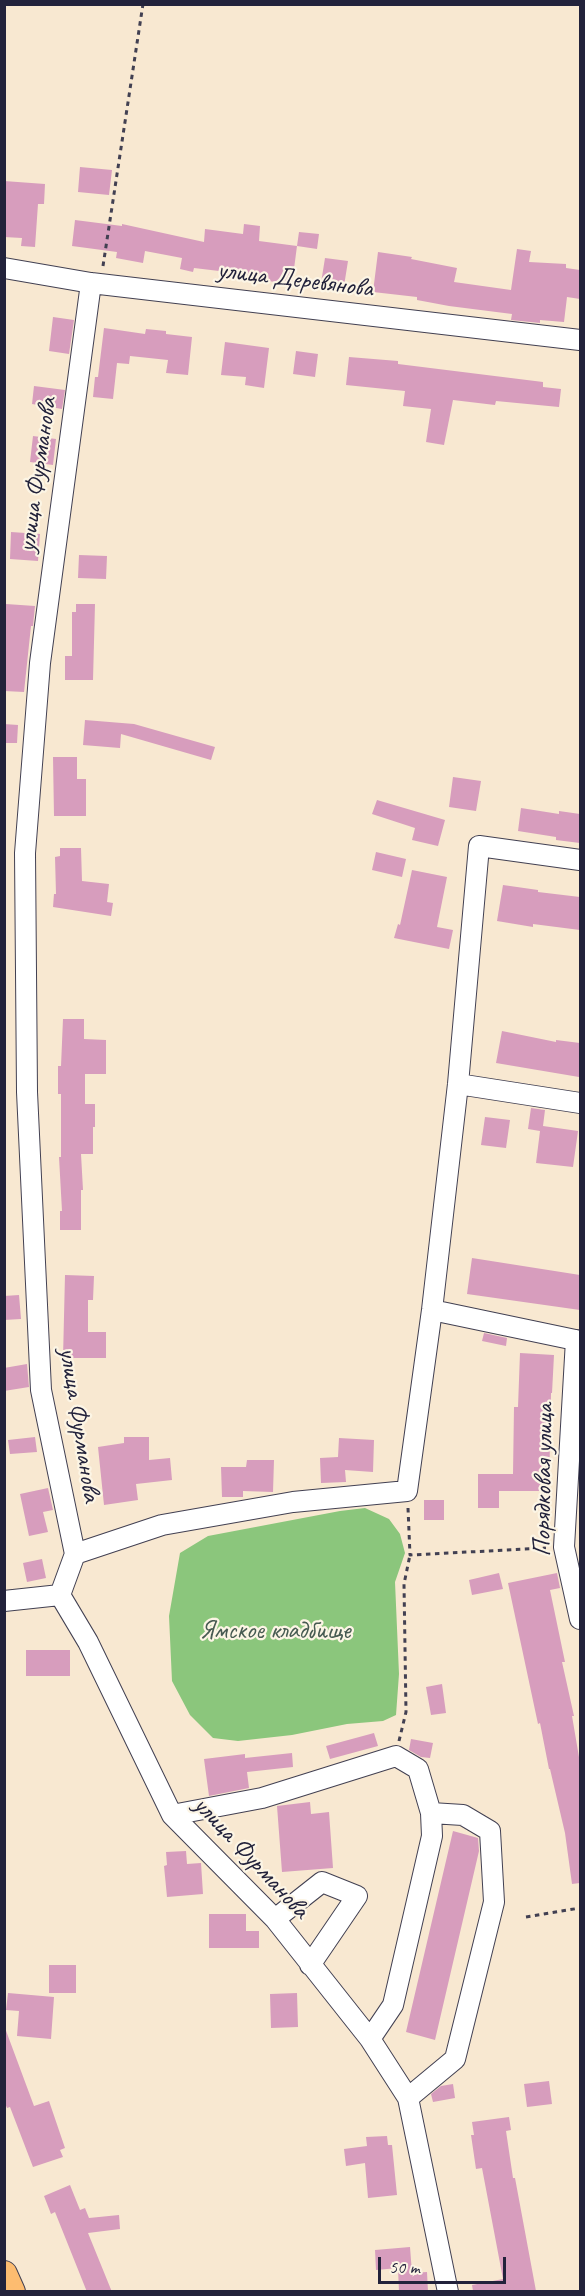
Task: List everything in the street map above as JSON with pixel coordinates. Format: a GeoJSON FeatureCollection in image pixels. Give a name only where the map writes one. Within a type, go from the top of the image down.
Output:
{"type":"FeatureCollection","features":[{"type":"Feature","properties":{"kind":"main road"},"geometry":{"type":"LineString","coordinates":[[4,2274],[12,2292]]}},
{"type":"Feature","properties":{"kind":"street","name":"улица Деревянова"},"geometry":{"type":"LineString","coordinates":[[4,268],[91,283],[580,340]]}},
{"type":"Feature","properties":{"kind":"street","name":"улица Фурманова"},"geometry":{"type":"LineString","coordinates":[[75,1554],[41,1390],[27,1092],[25,854],[40,663],[91,283]]}},
{"type":"Feature","properties":{"kind":"street"},"geometry":{"type":"LineString","coordinates":[[4,1601],[60,1595],[75,1554],[162,1525],[293,1502],[407,1491],[432,1310],[458,1084],[479,846],[580,860]]}},
{"type":"Feature","properties":{"kind":"street"},"geometry":{"type":"LineString","coordinates":[[458,1084],[580,1103]]}},
{"type":"Feature","properties":{"kind":"street"},"geometry":{"type":"LineString","coordinates":[[432,1310],[578,1341]]}},
{"type":"Feature","properties":{"kind":"street","name":"Порядковая улица"},"geometry":{"type":"LineString","coordinates":[[578,1341],[564,1547],[580,1619]]}},
{"type":"Feature","properties":{"kind":"street","name":"улица Фурманова"},"geometry":{"type":"LineString","coordinates":[[60,1595],[88,1642],[172,1815],[275,1919],[370,2039],[408,2098],[448,2292]]}},
{"type":"Feature","properties":{"kind":"street"},"geometry":{"type":"LineString","coordinates":[[172,1815],[262,1798],[396,1756],[418,1769],[431,1813],[432,1836],[393,2005],[370,2039]]}},
{"type":"Feature","properties":{"kind":"street"},"geometry":{"type":"LineString","coordinates":[[408,2098],[455,2059],[494,1902],[490,1831],[463,1815],[431,1813]]}},
{"type":"Feature","properties":{"kind":"street"},"geometry":{"type":"LineString","coordinates":[[275,1919],[322,1882],[357,1896],[310,1965]]}},
{"type":"Feature","properties":{"kind":"path"},"geometry":{"type":"LineString","coordinates":[[91,283],[103,265],[143,4]]}},
{"type":"Feature","properties":{"kind":"path"},"geometry":{"type":"LineString","coordinates":[[396,1756],[406,1712],[404,1584],[410,1555],[407,1491]]}},
{"type":"Feature","properties":{"kind":"path"},"geometry":{"type":"LineString","coordinates":[[410,1555],[564,1547]]}},
{"type":"Feature","properties":{"kind":"path"},"geometry":{"type":"LineString","coordinates":[[526,1917],[580,1908]]}},
{"type":"Feature","properties":{"kind":"green space","name":"Ямское кладбище"},"geometry":{"type":"Polygon","coordinates":[[[365,1508],[389,1519],[400,1534],[405,1553],[395,1582],[399,1674],[396,1715],[383,1721],[347,1724],[292,1735],[238,1741],[213,1738],[190,1715],[172,1681],[169,1616],[180,1553],[208,1536],[365,1508]]]}},
{"type":"Feature","properties":{"kind":"building"},"geometry":{"type":"Polygon","coordinates":[[[80,167],[112,170],[109,195],[78,192],[80,167]]]}},
{"type":"Feature","properties":{"kind":"building"},"geometry":{"type":"Polygon","coordinates":[[[4,181],[45,184],[44,204],[38,204],[35,247],[21,246],[22,238],[4,237],[4,181]]]}},
{"type":"Feature","properties":{"kind":"building"},"geometry":{"type":"Polygon","coordinates":[[[75,220],[122,226],[122,224],[204,242],[205,229],[243,234],[244,224],[260,226],[259,241],[297,246],[292,284],[235,277],[236,273],[194,268],[193,272],[180,269],[182,258],[145,251],[143,263],[116,258],[117,252],[72,246],[75,220]]]}},
{"type":"Feature","properties":{"kind":"building"},"geometry":{"type":"Polygon","coordinates":[[[299,232],[319,234],[317,249],[297,246],[299,232]]]}},
{"type":"Feature","properties":{"kind":"building"},"geometry":{"type":"Polygon","coordinates":[[[517,249],[531,251],[529,262],[566,264],[566,268],[580,270],[580,299],[567,297],[564,322],[540,320],[540,323],[511,320],[512,314],[449,306],[417,300],[417,297],[373,292],[378,252],[412,257],[411,259],[457,268],[454,282],[511,290],[517,249]]]}},
{"type":"Feature","properties":{"kind":"building"},"geometry":{"type":"Polygon","coordinates":[[[325,258],[348,261],[344,286],[321,283],[325,258]]]}},
{"type":"Feature","properties":{"kind":"building"},"geometry":{"type":"Polygon","coordinates":[[[53,317],[74,320],[69,354],[49,351],[53,317]]]}},
{"type":"Feature","properties":{"kind":"building"},"geometry":{"type":"Polygon","coordinates":[[[104,328],[145,334],[146,329],[166,331],[166,334],[192,337],[188,375],[166,373],[168,360],[130,356],[129,364],[117,363],[113,399],[93,397],[104,328]]]}},
{"type":"Feature","properties":{"kind":"building"},"geometry":{"type":"Polygon","coordinates":[[[225,342],[269,348],[264,388],[245,385],[246,377],[221,375],[225,342]]]}},
{"type":"Feature","properties":{"kind":"building"},"geometry":{"type":"Polygon","coordinates":[[[296,351],[318,354],[315,377],[293,374],[296,351]]]}},
{"type":"Feature","properties":{"kind":"building"},"geometry":{"type":"Polygon","coordinates":[[[349,357],[398,361],[398,364],[543,382],[543,387],[561,389],[559,407],[496,401],[495,405],[453,400],[444,445],[426,442],[431,409],[403,406],[405,391],[346,385],[349,357]]]}},
{"type":"Feature","properties":{"kind":"building"},"geometry":{"type":"Polygon","coordinates":[[[34,386],[65,390],[62,409],[32,404],[34,386]]]}},
{"type":"Feature","properties":{"kind":"building"},"geometry":{"type":"Polygon","coordinates":[[[33,436],[56,439],[53,465],[30,462],[33,436]]]}},
{"type":"Feature","properties":{"kind":"building"},"geometry":{"type":"Polygon","coordinates":[[[11,532],[40,534],[38,561],[10,559],[11,532]]]}},
{"type":"Feature","properties":{"kind":"building"},"geometry":{"type":"Polygon","coordinates":[[[79,555],[107,556],[106,579],[78,578],[79,555]]]}},
{"type":"Feature","properties":{"kind":"building"},"geometry":{"type":"Polygon","coordinates":[[[6,604],[35,606],[24,692],[4,691],[6,604]]]}},
{"type":"Feature","properties":{"kind":"building"},"geometry":{"type":"Polygon","coordinates":[[[76,604],[95,604],[93,680],[65,680],[65,656],[72,656],[72,612],[76,612],[76,604]]]}},
{"type":"Feature","properties":{"kind":"building"},"geometry":{"type":"Polygon","coordinates":[[[85,720],[134,724],[215,747],[211,760],[121,734],[120,748],[83,745],[85,720]]]}},
{"type":"Feature","properties":{"kind":"building"},"geometry":{"type":"Polygon","coordinates":[[[4,724],[18,725],[17,743],[4,743],[4,724]]]}},
{"type":"Feature","properties":{"kind":"building"},"geometry":{"type":"Polygon","coordinates":[[[53,757],[77,757],[77,779],[86,779],[86,816],[54,816],[53,757]]]}},
{"type":"Feature","properties":{"kind":"building"},"geometry":{"type":"Polygon","coordinates":[[[453,777],[481,781],[476,811],[449,807],[453,777]]]}},
{"type":"Feature","properties":{"kind":"building"},"geometry":{"type":"Polygon","coordinates":[[[377,800],[445,820],[438,846],[412,840],[415,828],[372,814],[377,800]]]}},
{"type":"Feature","properties":{"kind":"building"},"geometry":{"type":"Polygon","coordinates":[[[521,808],[559,814],[559,811],[580,814],[580,843],[518,831],[521,808]]]}},
{"type":"Feature","properties":{"kind":"building"},"geometry":{"type":"Polygon","coordinates":[[[60,848],[81,848],[82,881],[109,884],[107,902],[113,903],[111,916],[53,907],[54,894],[56,894],[55,857],[60,856],[60,848]]]}},
{"type":"Feature","properties":{"kind":"building"},"geometry":{"type":"Polygon","coordinates":[[[376,852],[406,859],[402,877],[372,870],[376,852]]]}},
{"type":"Feature","properties":{"kind":"building"},"geometry":{"type":"Polygon","coordinates":[[[412,870],[447,877],[437,927],[453,930],[449,949],[394,938],[398,924],[400,925],[412,870]]]}},
{"type":"Feature","properties":{"kind":"building"},"geometry":{"type":"Polygon","coordinates":[[[503,885],[580,897],[580,930],[533,924],[533,927],[497,921],[503,885]]]}},
{"type":"Feature","properties":{"kind":"building"},"geometry":{"type":"Polygon","coordinates":[[[63,1019],[84,1019],[84,1039],[106,1040],[106,1074],[85,1074],[85,1104],[95,1104],[95,1127],[93,1127],[93,1154],[81,1154],[83,1190],[81,1190],[81,1230],[60,1230],[60,1211],[62,1211],[59,1157],[61,1157],[61,1094],[58,1094],[58,1066],[61,1066],[63,1019]]]}},
{"type":"Feature","properties":{"kind":"building"},"geometry":{"type":"Polygon","coordinates":[[[502,1031],[556,1042],[556,1040],[580,1043],[579,1077],[496,1063],[502,1031]]]}},
{"type":"Feature","properties":{"kind":"building"},"geometry":{"type":"Polygon","coordinates":[[[531,1108],[545,1110],[543,1126],[578,1131],[573,1167],[536,1163],[540,1131],[528,1129],[531,1108]]]}},
{"type":"Feature","properties":{"kind":"building"},"geometry":{"type":"Polygon","coordinates":[[[485,1117],[510,1120],[506,1148],[481,1145],[485,1117]]]}},
{"type":"Feature","properties":{"kind":"building"},"geometry":{"type":"Polygon","coordinates":[[[472,1258],[580,1275],[580,1310],[467,1294],[472,1258]]]}},
{"type":"Feature","properties":{"kind":"building"},"geometry":{"type":"Polygon","coordinates":[[[65,1275],[94,1276],[93,1300],[88,1300],[88,1332],[106,1332],[106,1358],[63,1358],[65,1275]]]}},
{"type":"Feature","properties":{"kind":"building"},"geometry":{"type":"Polygon","coordinates":[[[19,1295],[21,1319],[4,1320],[4,1296],[19,1295]]]}},
{"type":"Feature","properties":{"kind":"building"},"geometry":{"type":"Polygon","coordinates":[[[484,1333],[507,1338],[506,1346],[482,1341],[484,1333]]]}},
{"type":"Feature","properties":{"kind":"building"},"geometry":{"type":"Polygon","coordinates":[[[520,1353],[554,1355],[549,1491],[499,1491],[499,1508],[478,1508],[478,1474],[513,1474],[514,1407],[518,1407],[520,1353]]]}},
{"type":"Feature","properties":{"kind":"building"},"geometry":{"type":"Polygon","coordinates":[[[27,1364],[29,1387],[4,1391],[4,1368],[27,1364]]]}},
{"type":"Feature","properties":{"kind":"building"},"geometry":{"type":"Polygon","coordinates":[[[35,1437],[37,1452],[10,1454],[8,1440],[35,1437]]]}},
{"type":"Feature","properties":{"kind":"building"},"geometry":{"type":"Polygon","coordinates":[[[124,1437],[149,1437],[149,1460],[170,1458],[172,1480],[136,1484],[138,1500],[104,1505],[98,1447],[124,1443],[124,1437]]]}},
{"type":"Feature","properties":{"kind":"building"},"geometry":{"type":"Polygon","coordinates":[[[339,1438],[374,1440],[373,1472],[345,1470],[346,1482],[321,1483],[320,1458],[338,1457],[339,1438]]]}},
{"type":"Feature","properties":{"kind":"building"},"geometry":{"type":"Polygon","coordinates":[[[247,1460],[274,1460],[273,1492],[243,1491],[243,1497],[222,1497],[221,1467],[246,1467],[247,1460]]]}},
{"type":"Feature","properties":{"kind":"building"},"geometry":{"type":"Polygon","coordinates":[[[48,1488],[53,1510],[43,1512],[48,1532],[29,1536],[20,1494],[48,1488]]]}},
{"type":"Feature","properties":{"kind":"building"},"geometry":{"type":"Polygon","coordinates":[[[424,1500],[444,1500],[444,1520],[424,1520],[424,1500]]]}},
{"type":"Feature","properties":{"kind":"building"},"geometry":{"type":"Polygon","coordinates":[[[42,1559],[46,1578],[27,1582],[23,1563],[42,1559]]]}},
{"type":"Feature","properties":{"kind":"building"},"geometry":{"type":"Polygon","coordinates":[[[499,1573],[503,1589],[472,1595],[469,1580],[499,1573]]]}},
{"type":"Feature","properties":{"kind":"building"},"geometry":{"type":"Polygon","coordinates":[[[557,1573],[560,1588],[550,1590],[565,1662],[562,1662],[574,1716],[572,1716],[580,1763],[580,1883],[572,1884],[565,1833],[540,1723],[538,1724],[508,1583],[557,1573]]]}},
{"type":"Feature","properties":{"kind":"building"},"geometry":{"type":"Polygon","coordinates":[[[26,1650],[70,1650],[70,1676],[26,1676],[26,1650]]]}},
{"type":"Feature","properties":{"kind":"building"},"geometry":{"type":"Polygon","coordinates":[[[442,1684],[446,1713],[431,1715],[426,1687],[442,1684]]]}},
{"type":"Feature","properties":{"kind":"building"},"geometry":{"type":"Polygon","coordinates":[[[374,1733],[378,1746],[330,1759],[326,1746],[374,1733]]]}},
{"type":"Feature","properties":{"kind":"building"},"geometry":{"type":"Polygon","coordinates":[[[411,1739],[433,1743],[430,1758],[421,1757],[409,1750],[411,1739]]]}},
{"type":"Feature","properties":{"kind":"building"},"geometry":{"type":"Polygon","coordinates":[[[292,1753],[293,1767],[247,1772],[249,1788],[209,1796],[204,1759],[245,1754],[245,1758],[292,1753]]]}},
{"type":"Feature","properties":{"kind":"building"},"geometry":{"type":"Polygon","coordinates":[[[310,1802],[311,1814],[329,1812],[333,1868],[282,1872],[277,1806],[310,1802]]]}},
{"type":"Feature","properties":{"kind":"building"},"geometry":{"type":"Polygon","coordinates":[[[453,1831],[478,1838],[479,1851],[435,2040],[406,2032],[453,1831]]]}},
{"type":"Feature","properties":{"kind":"building"},"geometry":{"type":"Polygon","coordinates":[[[186,1851],[187,1864],[201,1863],[203,1894],[167,1897],[164,1866],[167,1865],[166,1852],[186,1851]]]}},
{"type":"Feature","properties":{"kind":"building"},"geometry":{"type":"Polygon","coordinates":[[[209,1914],[246,1914],[246,1931],[259,1931],[259,1948],[209,1948],[209,1914]]]}},
{"type":"Feature","properties":{"kind":"building"},"geometry":{"type":"Polygon","coordinates":[[[49,1965],[76,1965],[76,1993],[49,1993],[49,1965]]]}},
{"type":"Feature","properties":{"kind":"building"},"geometry":{"type":"Polygon","coordinates":[[[8,1993],[54,1997],[51,2039],[17,2036],[19,2011],[6,2010],[8,1993]]]}},
{"type":"Feature","properties":{"kind":"building"},"geometry":{"type":"Polygon","coordinates":[[[297,1993],[298,2027],[271,2028],[270,1994],[297,1993]]]}},
{"type":"Feature","properties":{"kind":"building"},"geometry":{"type":"Polygon","coordinates":[[[5,2028],[34,2106],[49,2101],[65,2148],[60,2150],[63,2157],[33,2167],[10,2107],[7,2108],[4,2101],[5,2028]]]}},
{"type":"Feature","properties":{"kind":"building"},"geometry":{"type":"Polygon","coordinates":[[[549,2081],[552,2104],[527,2107],[524,2084],[549,2081]]]}},
{"type":"Feature","properties":{"kind":"building"},"geometry":{"type":"Polygon","coordinates":[[[453,2084],[455,2098],[433,2102],[431,2094],[441,2086],[453,2084]]]}},
{"type":"Feature","properties":{"kind":"building"},"geometry":{"type":"Polygon","coordinates":[[[509,2117],[511,2130],[506,2131],[513,2178],[515,2178],[536,2291],[473,2291],[472,2285],[503,2279],[482,2168],[476,2169],[471,2135],[474,2135],[472,2122],[509,2117]]]}},
{"type":"Feature","properties":{"kind":"building"},"geometry":{"type":"Polygon","coordinates":[[[387,2136],[388,2145],[392,2145],[397,2195],[368,2198],[365,2163],[346,2166],[344,2149],[367,2146],[366,2137],[387,2136]]]}},
{"type":"Feature","properties":{"kind":"building"},"geometry":{"type":"Polygon","coordinates":[[[70,2185],[80,2210],[85,2208],[89,2218],[119,2215],[120,2229],[88,2233],[112,2292],[87,2292],[55,2212],[51,2214],[44,2196],[70,2185]]]}},
{"type":"Feature","properties":{"kind":"building"},"geometry":{"type":"Polygon","coordinates":[[[410,2247],[412,2273],[427,2272],[428,2292],[399,2292],[398,2268],[376,2270],[375,2250],[410,2247]]]}}]}
